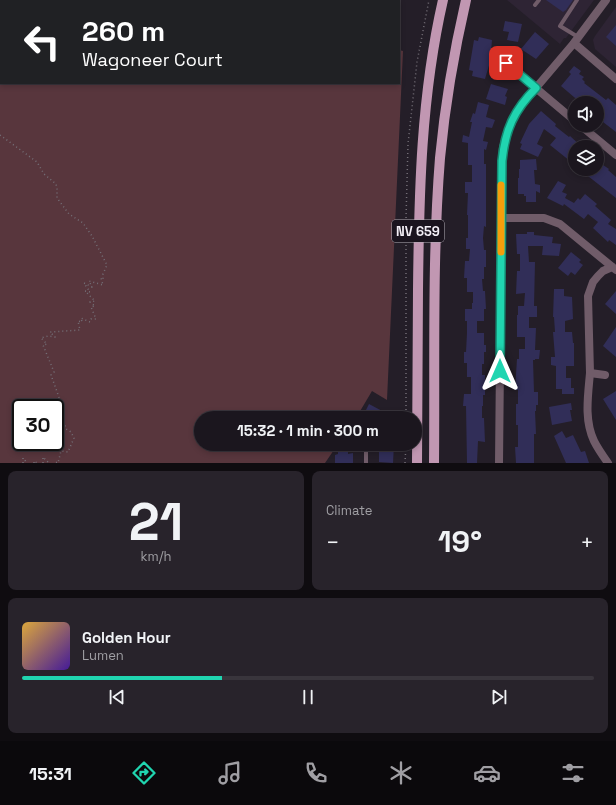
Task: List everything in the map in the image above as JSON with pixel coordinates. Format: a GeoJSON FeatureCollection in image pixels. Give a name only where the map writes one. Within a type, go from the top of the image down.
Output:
{"type":"FeatureCollection","features":[{"type":"Feature","properties":{"kind":"main road","name":"NV 659"},"geometry":{"type":"LineString","coordinates":[[417,463],[419,187],[424,112],[431,62],[443,0]]}},
{"type":"Feature","properties":{"kind":"main road","name":"NV 659"},"geometry":{"type":"LineString","coordinates":[[434,463],[436,249],[439,172],[448,92],[458,34],[466,0]]}},
{"type":"Feature","properties":{"kind":"street"},"geometry":{"type":"LineString","coordinates":[[499,463],[502,161],[506,133],[518,109],[576,40],[606,0]]}},
{"type":"Feature","properties":{"kind":"street"},"geometry":{"type":"LineString","coordinates":[[576,40],[616,79]]}},
{"type":"Feature","properties":{"kind":"street"},"geometry":{"type":"LineString","coordinates":[[506,63],[568,115]]}},
{"type":"Feature","properties":{"kind":"street"},"geometry":{"type":"LineString","coordinates":[[588,132],[616,155]]}},
{"type":"Feature","properties":{"kind":"street"},"geometry":{"type":"LineString","coordinates":[[501,218],[544,218],[552,220],[565,228],[614,269]]}},
{"type":"Feature","properties":{"kind":"street"},"geometry":{"type":"LineString","coordinates":[[608,463],[595,442],[588,421],[587,410],[590,373],[588,296],[593,282],[598,276],[603,271],[614,269]]}},
{"type":"Feature","properties":{"kind":"street"},"geometry":{"type":"LineString","coordinates":[[590,373],[605,375]]}},
{"type":"Feature","properties":{"kind":"lane"},"geometry":{"type":"LineString","coordinates":[[535,5],[539,0]]}},
{"type":"Feature","properties":{"kind":"lane"},"geometry":{"type":"LineString","coordinates":[[576,40],[560,26],[577,0]]}},
{"type":"Feature","properties":{"kind":"lane"},"geometry":{"type":"LineString","coordinates":[[366,451],[366,463]]}},
{"type":"Feature","properties":{"kind":"path"},"geometry":{"type":"LineString","coordinates":[[406,411],[406,219],[408,144],[417,62],[429,0]]}},
{"type":"Feature","properties":{"kind":"path"},"geometry":{"type":"LineString","coordinates":[[0,135],[37,162],[44,174],[56,184],[56,198],[69,214],[83,224],[92,236],[107,265],[103,274],[103,279],[101,278],[103,285],[89,280],[92,287],[84,283],[90,292],[85,291],[95,301],[90,302],[95,306],[91,307],[96,319],[91,319],[90,322],[81,318],[82,322],[78,321],[80,330],[50,332],[55,337],[48,336],[40,338],[46,344],[43,345],[54,372],[51,375],[61,403],[60,410],[65,416],[63,419],[66,429],[71,432],[74,438],[68,452],[61,451],[58,463],[55,463]]}},
{"type":"Feature","properties":{"kind":"path"},"geometry":{"type":"LineString","coordinates":[[405,463],[406,451]]}},
{"type":"Feature","properties":{"kind":"path"},"geometry":{"type":"LineString","coordinates":[[23,463],[23,458],[27,463]]}},
{"type":"Feature","properties":{"kind":"path"},"geometry":{"type":"LineString","coordinates":[[43,463],[44,458],[49,463]]}},
{"type":"Feature","properties":{"kind":"path"},"geometry":{"type":"LineString","coordinates":[[34,463],[34,461],[37,463]]}},
{"type":"Feature","properties":{"kind":"shaded area"},"geometry":{"type":"Polygon","coordinates":[[[507,0],[594,0],[560,44],[507,0]]]}},
{"type":"Feature","properties":{"kind":"shaded area"},"geometry":{"type":"Polygon","coordinates":[[[616,7],[616,67],[595,49],[593,40],[616,7]]]}},
{"type":"Feature","properties":{"kind":"shaded area"},"geometry":{"type":"Polygon","coordinates":[[[400,50],[403,51],[387,400],[372,391],[360,411],[194,411],[194,451],[333,451],[325,463],[0,463],[0,84],[400,84],[400,50]]]}},
{"type":"Feature","properties":{"kind":"building"},"geometry":{"type":"Polygon","coordinates":[[[546,0],[573,0],[563,12],[546,0]]]}},
{"type":"Feature","properties":{"kind":"building"},"geometry":{"type":"Polygon","coordinates":[[[505,21],[522,24],[518,42],[507,40],[509,32],[503,31],[505,21]]]}},
{"type":"Feature","properties":{"kind":"building"},"geometry":{"type":"Polygon","coordinates":[[[616,25],[616,46],[606,37],[616,25]]]}},
{"type":"Feature","properties":{"kind":"building"},"geometry":{"type":"Polygon","coordinates":[[[535,32],[549,44],[536,59],[521,49],[535,32]]]}},
{"type":"Feature","properties":{"kind":"building"},"geometry":{"type":"Polygon","coordinates":[[[479,37],[492,40],[490,62],[485,79],[472,76],[473,71],[469,70],[474,40],[478,41],[479,37]]]}},
{"type":"Feature","properties":{"kind":"building"},"geometry":{"type":"Polygon","coordinates":[[[574,66],[581,71],[579,74],[584,77],[582,79],[585,82],[584,83],[601,96],[573,96],[561,86],[571,74],[569,72],[574,66]]]}},
{"type":"Feature","properties":{"kind":"building"},"geometry":{"type":"Polygon","coordinates":[[[491,84],[508,89],[505,96],[507,97],[505,105],[486,99],[491,84]]]}},
{"type":"Feature","properties":{"kind":"building"},"geometry":{"type":"Polygon","coordinates":[[[604,98],[606,100],[608,98],[616,105],[616,132],[604,123],[604,98]]]}},
{"type":"Feature","properties":{"kind":"building"},"geometry":{"type":"Polygon","coordinates":[[[478,102],[489,105],[486,117],[495,120],[492,128],[486,127],[483,141],[488,142],[486,150],[484,149],[484,164],[486,164],[486,227],[484,226],[483,238],[484,250],[486,250],[486,267],[484,267],[484,279],[482,279],[483,291],[485,291],[486,309],[484,309],[484,321],[477,321],[477,333],[484,333],[484,345],[486,345],[486,352],[484,352],[484,364],[482,364],[482,375],[485,375],[485,395],[483,395],[482,418],[484,418],[485,442],[478,441],[477,463],[467,463],[466,406],[463,406],[464,394],[471,394],[471,377],[467,377],[467,363],[464,363],[467,333],[465,309],[472,309],[473,292],[467,292],[467,278],[464,278],[465,261],[469,261],[470,249],[466,249],[466,238],[468,238],[468,193],[465,193],[465,182],[472,182],[472,165],[468,165],[468,143],[462,142],[463,135],[469,137],[472,122],[470,122],[473,113],[475,114],[478,102]]]}},
{"type":"Feature","properties":{"kind":"building"},"geometry":{"type":"Polygon","coordinates":[[[541,111],[556,124],[555,126],[569,137],[570,136],[574,140],[568,140],[568,159],[550,145],[556,138],[544,129],[537,144],[543,147],[538,157],[520,149],[522,144],[520,143],[529,124],[541,111]]]}},
{"type":"Feature","properties":{"kind":"building"},"geometry":{"type":"Polygon","coordinates":[[[536,159],[537,170],[534,170],[535,184],[540,185],[540,193],[536,191],[536,202],[526,202],[526,196],[524,196],[524,194],[518,194],[520,160],[536,159]]]}},
{"type":"Feature","properties":{"kind":"building"},"geometry":{"type":"Polygon","coordinates":[[[604,166],[609,169],[608,170],[616,177],[616,198],[588,176],[604,176],[604,166]]]}},
{"type":"Feature","properties":{"kind":"building"},"geometry":{"type":"Polygon","coordinates":[[[558,181],[566,185],[562,192],[567,194],[565,198],[574,203],[578,198],[580,200],[585,194],[597,204],[595,206],[611,220],[608,224],[616,229],[616,245],[609,240],[608,242],[593,228],[598,222],[588,214],[584,219],[564,204],[563,206],[547,198],[558,181]]]}},
{"type":"Feature","properties":{"kind":"building"},"geometry":{"type":"Polygon","coordinates":[[[527,232],[534,232],[534,235],[553,237],[552,243],[561,244],[559,256],[542,255],[543,246],[528,246],[529,262],[535,262],[534,306],[537,306],[537,317],[529,317],[529,328],[536,328],[535,350],[540,350],[539,359],[533,360],[534,392],[538,392],[538,405],[536,405],[535,411],[536,434],[534,434],[534,463],[516,463],[515,447],[518,447],[516,404],[518,404],[518,390],[515,390],[517,359],[519,359],[519,349],[525,349],[525,337],[517,337],[517,315],[518,306],[524,306],[525,293],[516,294],[517,271],[520,271],[520,254],[517,254],[516,234],[527,234],[527,232]]]}},
{"type":"Feature","properties":{"kind":"building"},"geometry":{"type":"Polygon","coordinates":[[[571,252],[581,260],[579,262],[583,265],[575,275],[571,272],[568,276],[558,268],[571,252]]]}},
{"type":"Feature","properties":{"kind":"building"},"geometry":{"type":"Polygon","coordinates":[[[554,289],[564,289],[564,296],[572,297],[573,319],[565,321],[565,332],[572,332],[574,343],[574,366],[566,366],[566,378],[571,378],[571,388],[574,388],[574,394],[562,394],[562,389],[556,389],[556,366],[551,365],[551,357],[555,357],[553,332],[555,332],[553,317],[554,289]]]}},
{"type":"Feature","properties":{"kind":"building"},"geometry":{"type":"Polygon","coordinates":[[[616,291],[616,314],[605,304],[616,291]]]}},
{"type":"Feature","properties":{"kind":"building"},"geometry":{"type":"Polygon","coordinates":[[[616,327],[616,357],[603,346],[616,327]]]}},
{"type":"Feature","properties":{"kind":"building"},"geometry":{"type":"Polygon","coordinates":[[[616,391],[616,420],[603,399],[616,391]]]}},
{"type":"Feature","properties":{"kind":"building"},"geometry":{"type":"Polygon","coordinates":[[[571,403],[572,410],[570,410],[572,421],[552,425],[549,407],[571,403]]]}},
{"type":"Feature","properties":{"kind":"building"},"geometry":{"type":"Polygon","coordinates":[[[369,404],[382,411],[366,411],[369,404]]]}},
{"type":"Feature","properties":{"kind":"building"},"geometry":{"type":"Polygon","coordinates":[[[562,431],[566,438],[573,435],[581,452],[585,451],[589,463],[566,463],[554,436],[562,431]]]}},
{"type":"Feature","properties":{"kind":"building"},"geometry":{"type":"Polygon","coordinates":[[[379,451],[394,451],[393,463],[379,462],[379,451]]]}},
{"type":"Feature","properties":{"kind":"building"},"geometry":{"type":"Polygon","coordinates":[[[338,452],[348,452],[348,454],[353,453],[353,463],[335,463],[335,455],[338,454],[338,452]]]}},
{"type":"Feature","properties":{"kind":"slow traffic"},"geometry":{"type":"LineString","coordinates":[[501,185],[501,252]]}},
{"type":"Feature","properties":{"kind":"route"},"geometry":{"type":"LineString","coordinates":[[500,371],[503,147],[506,133],[511,121],[518,109],[536,88],[506,63]]}}]}
